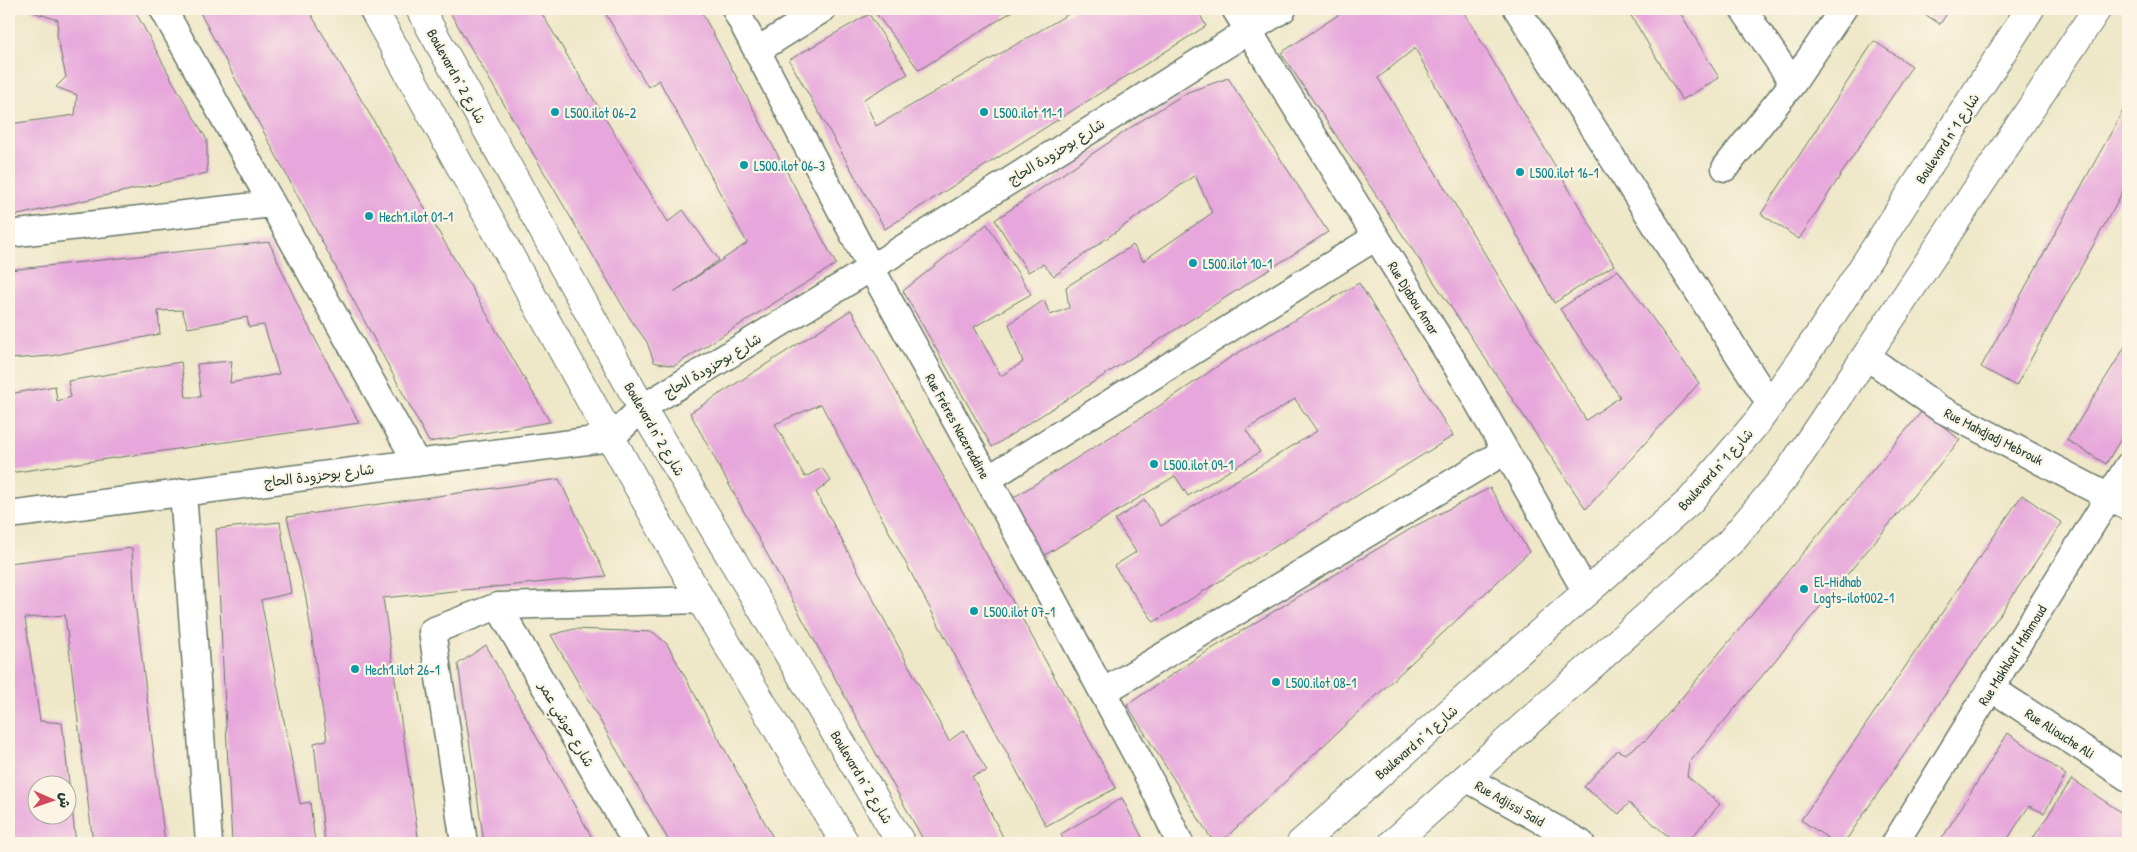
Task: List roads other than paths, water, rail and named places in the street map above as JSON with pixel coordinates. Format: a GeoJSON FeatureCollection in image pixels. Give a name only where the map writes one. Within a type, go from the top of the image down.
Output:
{"type":"FeatureCollection","features":[{"type":"Feature","properties":{"kind":"main road"},"geometry":{"type":"LineString","coordinates":[[373,9],[701,600],[845,843]]}},
{"type":"Feature","properties":{"kind":"main road","name":"Boulevard n° شارع 2"},"geometry":{"type":"LineString","coordinates":[[420,9],[642,408],[901,843]]}},
{"type":"Feature","properties":{"kind":"main road","name":"Boulevard n° شارع 1"},"geometry":{"type":"LineString","coordinates":[[1301,843],[1690,501],[1758,421],[1819,334],[2030,9]]}},
{"type":"Feature","properties":{"kind":"main road"},"geometry":{"type":"LineString","coordinates":[[1393,843],[1730,542],[1786,474],[2097,9]]}},
{"type":"Feature","properties":{"kind":"street"},"geometry":{"type":"LineString","coordinates":[[163,9],[417,462]]}},
{"type":"Feature","properties":{"kind":"street","name":"Rue Fréres Nacereddine"},"geometry":{"type":"LineString","coordinates":[[736,9],[871,268],[988,478],[1152,784],[1180,843]]}},
{"type":"Feature","properties":{"kind":"street"},"geometry":{"type":"LineString","coordinates":[[758,50],[823,9]]}},
{"type":"Feature","properties":{"kind":"street","name":"شارع بوحزودة الحاج"},"geometry":{"type":"LineString","coordinates":[[9,515],[611,438],[642,408],[871,268],[1242,19],[1283,9]]}},
{"type":"Feature","properties":{"kind":"street"},"geometry":{"type":"LineString","coordinates":[[1517,9],[1770,404]]}},
{"type":"Feature","properties":{"kind":"street"},"geometry":{"type":"LineString","coordinates":[[1743,9],[1793,83]]}},
{"type":"Feature","properties":{"kind":"street"},"geometry":{"type":"LineString","coordinates":[[1725,168],[1793,83],[1843,9]]}},
{"type":"Feature","properties":{"kind":"street","name":"Rue Djabou Amar"},"geometry":{"type":"LineString","coordinates":[[1242,19],[1468,386],[1586,592]]}},
{"type":"Feature","properties":{"kind":"street"},"geometry":{"type":"LineString","coordinates":[[9,234],[272,204]]}},
{"type":"Feature","properties":{"kind":"street"},"geometry":{"type":"LineString","coordinates":[[988,478],[1376,237]]}},
{"type":"Feature","properties":{"kind":"street","name":"Rue Mahdjadj Mebrouk"},"geometry":{"type":"LineString","coordinates":[[1866,356],[1940,408],[2119,502]]}},
{"type":"Feature","properties":{"kind":"street"},"geometry":{"type":"LineString","coordinates":[[1103,692],[1506,451]]}},
{"type":"Feature","properties":{"kind":"street","name":"Rue Makhlouf Mahmoud"},"geometry":{"type":"LineString","coordinates":[[1895,843],[1991,688],[2119,502],[2128,466]]}},
{"type":"Feature","properties":{"kind":"street"},"geometry":{"type":"LineString","coordinates":[[183,492],[209,843]]}},
{"type":"Feature","properties":{"kind":"street"},"geometry":{"type":"LineString","coordinates":[[464,843],[432,631],[498,606],[701,600]]}},
{"type":"Feature","properties":{"kind":"street","name":"شارع حوشي عمر"},"geometry":{"type":"LineString","coordinates":[[498,606],[636,843]]}},
{"type":"Feature","properties":{"kind":"street","name":"Rue Aliouche Ali"},"geometry":{"type":"LineString","coordinates":[[1991,688],[2128,778]]}},
{"type":"Feature","properties":{"kind":"street","name":"Rue Adjissi Said"},"geometry":{"type":"LineString","coordinates":[[1466,778],[1581,843]]}},
{"type":"Feature","properties":{"kind":"place","name":"L500.ilot 06-2"},"geometry":{"type":"Point","coordinates":[555,112]}},
{"type":"Feature","properties":{"kind":"place","name":"L500.ilot 11-1"},"geometry":{"type":"Point","coordinates":[984,112]}},
{"type":"Feature","properties":{"kind":"place","name":"L500.ilot 06-3"},"geometry":{"type":"Point","coordinates":[744,165]}},
{"type":"Feature","properties":{"kind":"place","name":"L500.ilot 16-1"},"geometry":{"type":"Point","coordinates":[1520,172]}},
{"type":"Feature","properties":{"kind":"place","name":"Hech1.ilot 01-1"},"geometry":{"type":"Point","coordinates":[369,216]}},
{"type":"Feature","properties":{"kind":"place","name":"L500.ilot 10-1"},"geometry":{"type":"Point","coordinates":[1193,263]}},
{"type":"Feature","properties":{"kind":"place","name":"L500.ilot 09-1"},"geometry":{"type":"Point","coordinates":[1154,464]}},
{"type":"Feature","properties":{"kind":"place","name":"El-Hidhab Logts-ilot002-1"},"geometry":{"type":"Point","coordinates":[1804,589]}},
{"type":"Feature","properties":{"kind":"place","name":"L500.ilot 07-1"},"geometry":{"type":"Point","coordinates":[974,611]}},
{"type":"Feature","properties":{"kind":"place","name":"Hech1.ilot 26-1"},"geometry":{"type":"Point","coordinates":[355,669]}},
{"type":"Feature","properties":{"kind":"place","name":"L500.ilot 08-1"},"geometry":{"type":"Point","coordinates":[1276,682]}}]}
